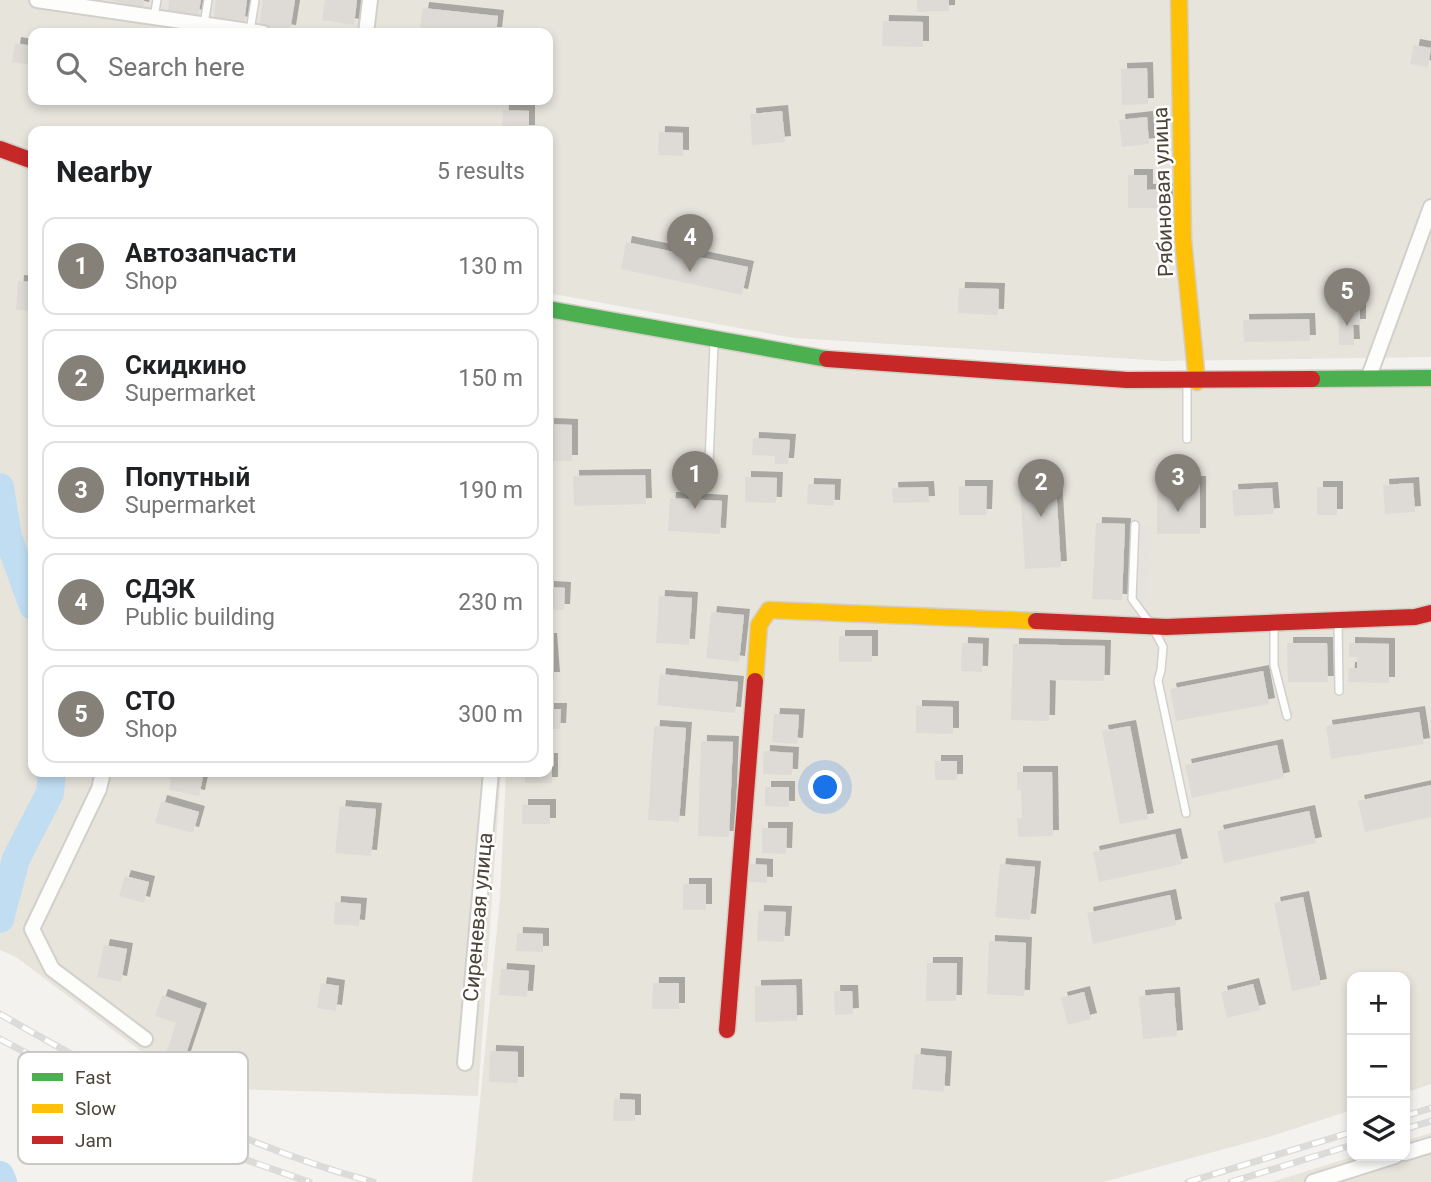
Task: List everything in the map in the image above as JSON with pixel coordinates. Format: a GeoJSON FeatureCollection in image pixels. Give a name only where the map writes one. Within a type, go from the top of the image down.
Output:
{"type":"FeatureCollection","features":[{"type":"Feature","properties":{"kind":"street"},"geometry":{"type":"LineString","coordinates":[[37,0],[230,28]]}},
{"type":"Feature","properties":{"kind":"street"},"geometry":{"type":"LineString","coordinates":[[367,28],[370,0]]}},
{"type":"Feature","properties":{"kind":"street","name":"Рябиновая улица"},"geometry":{"type":"LineString","coordinates":[[1179,0],[1183,239],[1192,382]]}},
{"type":"Feature","properties":{"kind":"street"},"geometry":{"type":"LineString","coordinates":[[0,149],[28,159]]}},
{"type":"Feature","properties":{"kind":"street"},"geometry":{"type":"LineString","coordinates":[[1368,379],[1431,206]]}},
{"type":"Feature","properties":{"kind":"street"},"geometry":{"type":"LineString","coordinates":[[553,310],[829,359],[1127,380],[1192,382],[1431,378]]}},
{"type":"Feature","properties":{"kind":"street"},"geometry":{"type":"LineString","coordinates":[[727,1030],[759,625],[769,610],[1152,626],[1415,617],[1431,613]]}},
{"type":"Feature","properties":{"kind":"street"},"geometry":{"type":"LineString","coordinates":[[102,777],[99,789],[32,929],[52,969],[145,1039]]}},
{"type":"Feature","properties":{"kind":"street","name":"Сиреневая улица"},"geometry":{"type":"LineString","coordinates":[[466,1063],[491,777]]}},
{"type":"Feature","properties":{"kind":"street"},"geometry":{"type":"LineString","coordinates":[[1410,1151],[1431,1145]]}},
{"type":"Feature","properties":{"kind":"street"},"geometry":{"type":"LineString","coordinates":[[1313,1182],[1379,1161]]}},
{"type":"Feature","properties":{"kind":"lane"},"geometry":{"type":"LineString","coordinates":[[154,17],[157,0]]}},
{"type":"Feature","properties":{"kind":"lane"},"geometry":{"type":"LineString","coordinates":[[204,24],[208,0]]}},
{"type":"Feature","properties":{"kind":"lane"},"geometry":{"type":"LineString","coordinates":[[255,0],[257,28]]}},
{"type":"Feature","properties":{"kind":"lane"},"geometry":{"type":"LineString","coordinates":[[708,486],[714,338]]}},
{"type":"Feature","properties":{"kind":"lane"},"geometry":{"type":"LineString","coordinates":[[1187,439],[1192,382]]}},
{"type":"Feature","properties":{"kind":"lane"},"geometry":{"type":"LineString","coordinates":[[1135,525],[1132,599],[1152,626],[1163,647],[1158,681],[1186,813]]}},
{"type":"Feature","properties":{"kind":"lane"},"geometry":{"type":"LineString","coordinates":[[1338,620],[1339,691]]}},
{"type":"Feature","properties":{"kind":"lane"},"geometry":{"type":"LineString","coordinates":[[1274,623],[1274,665],[1287,716]]}},
{"type":"Feature","properties":{"kind":"shaded area"},"geometry":{"type":"Polygon","coordinates":[[[0,0],[1431,0],[1431,357],[1164,361],[794,338],[553,294],[553,126],[28,126],[28,777],[501,777],[478,1096],[248,1090],[248,1052],[142,1052],[16,957],[0,950],[0,0]]]}},
{"type":"Feature","properties":{"kind":"shaded area"},"geometry":{"type":"Polygon","coordinates":[[[110,0],[299,0],[295,28],[261,28],[109,5],[110,0]]]}},
{"type":"Feature","properties":{"kind":"shaded area"},"geometry":{"type":"Polygon","coordinates":[[[553,315],[875,369],[1431,385],[1431,1084],[1410,1091],[1410,972],[1347,972],[1347,1112],[1265,1138],[1103,1182],[472,1182],[500,898],[506,777],[553,777],[553,315]]]}},
{"type":"Feature","properties":{"kind":"shaded area"},"geometry":{"type":"Polygon","coordinates":[[[1140,525],[1151,525],[1149,599],[1138,598],[1140,525]]]}},
{"type":"Feature","properties":{"kind":"shaded area"},"geometry":{"type":"Polygon","coordinates":[[[1431,1133],[1431,1182],[1272,1182],[1347,1159],[1347,1161],[1410,1161],[1410,1139],[1431,1133]]]}},
{"type":"Feature","properties":{"kind":"building"},"geometry":{"type":"Polygon","coordinates":[[[109,0],[144,0],[143,8],[109,0]]]}},
{"type":"Feature","properties":{"kind":"building"},"geometry":{"type":"Polygon","coordinates":[[[169,0],[201,0],[198,16],[168,11],[169,0]]]}},
{"type":"Feature","properties":{"kind":"building"},"geometry":{"type":"Polygon","coordinates":[[[216,0],[247,0],[244,23],[214,19],[216,0]]]}},
{"type":"Feature","properties":{"kind":"building"},"geometry":{"type":"Polygon","coordinates":[[[263,0],[295,0],[290,28],[259,26],[263,0]]]}},
{"type":"Feature","properties":{"kind":"building"},"geometry":{"type":"Polygon","coordinates":[[[325,0],[357,0],[354,25],[322,20],[325,0]]]}},
{"type":"Feature","properties":{"kind":"building"},"geometry":{"type":"Polygon","coordinates":[[[917,0],[949,0],[949,11],[917,12],[917,0]]]}},
{"type":"Feature","properties":{"kind":"building"},"geometry":{"type":"Polygon","coordinates":[[[423,8],[498,16],[497,28],[420,28],[423,8]]]}},
{"type":"Feature","properties":{"kind":"building"},"geometry":{"type":"Polygon","coordinates":[[[883,21],[923,22],[923,47],[882,46],[883,21]]]}},
{"type":"Feature","properties":{"kind":"building"},"geometry":{"type":"Polygon","coordinates":[[[15,43],[28,45],[28,64],[12,62],[15,43]]]}},
{"type":"Feature","properties":{"kind":"building"},"geometry":{"type":"Polygon","coordinates":[[[1414,45],[1431,48],[1428,67],[1410,64],[1414,45]]]}},
{"type":"Feature","properties":{"kind":"building"},"geometry":{"type":"Polygon","coordinates":[[[1147,68],[1148,104],[1122,105],[1121,69],[1147,68]]]}},
{"type":"Feature","properties":{"kind":"building"},"geometry":{"type":"Polygon","coordinates":[[[503,110],[529,111],[529,126],[502,126],[503,110]]]}},
{"type":"Feature","properties":{"kind":"building"},"geometry":{"type":"Polygon","coordinates":[[[782,111],[785,142],[752,145],[750,114],[782,111]]]}},
{"type":"Feature","properties":{"kind":"building"},"geometry":{"type":"Polygon","coordinates":[[[1147,117],[1149,144],[1122,147],[1119,120],[1147,117]]]}},
{"type":"Feature","properties":{"kind":"building"},"geometry":{"type":"Polygon","coordinates":[[[659,132],[683,133],[683,156],[658,155],[659,132]]]}},
{"type":"Feature","properties":{"kind":"building"},"geometry":{"type":"Polygon","coordinates":[[[1128,175],[1147,175],[1147,190],[1167,189],[1168,208],[1128,208],[1128,175]]]}},
{"type":"Feature","properties":{"kind":"building"},"geometry":{"type":"Polygon","coordinates":[[[626,242],[748,267],[742,295],[621,269],[626,242]]]}},
{"type":"Feature","properties":{"kind":"building"},"geometry":{"type":"Polygon","coordinates":[[[18,281],[28,282],[28,311],[16,310],[18,281]]]}},
{"type":"Feature","properties":{"kind":"building"},"geometry":{"type":"Polygon","coordinates":[[[959,288],[999,289],[998,315],[958,313],[959,288]]]}},
{"type":"Feature","properties":{"kind":"building"},"geometry":{"type":"Polygon","coordinates":[[[1360,308],[1360,325],[1353,325],[1354,345],[1339,345],[1338,309],[1360,308]]]}},
{"type":"Feature","properties":{"kind":"building"},"geometry":{"type":"Polygon","coordinates":[[[1309,319],[1310,341],[1244,342],[1243,320],[1309,319]]]}},
{"type":"Feature","properties":{"kind":"building"},"geometry":{"type":"Polygon","coordinates":[[[553,424],[572,425],[572,461],[553,461],[553,424]]]}},
{"type":"Feature","properties":{"kind":"building"},"geometry":{"type":"Polygon","coordinates":[[[753,438],[790,440],[788,464],[775,464],[775,456],[752,455],[753,438]]]}},
{"type":"Feature","properties":{"kind":"building"},"geometry":{"type":"Polygon","coordinates":[[[645,475],[646,504],[574,506],[573,476],[645,475]]]}},
{"type":"Feature","properties":{"kind":"building"},"geometry":{"type":"Polygon","coordinates":[[[745,477],[777,478],[776,503],[745,502],[745,477]]]}},
{"type":"Feature","properties":{"kind":"building"},"geometry":{"type":"Polygon","coordinates":[[[1157,482],[1200,482],[1200,534],[1157,534],[1157,482]]]}},
{"type":"Feature","properties":{"kind":"building"},"geometry":{"type":"Polygon","coordinates":[[[1413,483],[1415,512],[1385,514],[1383,485],[1413,483]]]}},
{"type":"Feature","properties":{"kind":"building"},"geometry":{"type":"Polygon","coordinates":[[[808,484],[835,485],[834,506],[807,504],[808,484]]]}},
{"type":"Feature","properties":{"kind":"building"},"geometry":{"type":"Polygon","coordinates":[[[1056,485],[1061,567],[1025,569],[1020,487],[1056,485]]]}},
{"type":"Feature","properties":{"kind":"building"},"geometry":{"type":"Polygon","coordinates":[[[959,486],[987,486],[986,515],[959,515],[959,486]]]}},
{"type":"Feature","properties":{"kind":"building"},"geometry":{"type":"Polygon","coordinates":[[[928,487],[929,502],[893,503],[892,488],[928,487]]]}},
{"type":"Feature","properties":{"kind":"building"},"geometry":{"type":"Polygon","coordinates":[[[1317,487],[1337,487],[1337,515],[1317,515],[1317,487]]]}},
{"type":"Feature","properties":{"kind":"building"},"geometry":{"type":"Polygon","coordinates":[[[1272,488],[1274,514],[1234,516],[1232,490],[1272,488]]]}},
{"type":"Feature","properties":{"kind":"building"},"geometry":{"type":"Polygon","coordinates":[[[670,498],[722,501],[720,534],[668,531],[670,498]]]}},
{"type":"Feature","properties":{"kind":"building"},"geometry":{"type":"Polygon","coordinates":[[[1096,523],[1125,524],[1122,600],[1092,599],[1096,523]]]}},
{"type":"Feature","properties":{"kind":"building"},"geometry":{"type":"Polygon","coordinates":[[[553,587],[565,588],[564,610],[553,610],[553,587]]]}},
{"type":"Feature","properties":{"kind":"building"},"geometry":{"type":"Polygon","coordinates":[[[659,596],[692,598],[689,645],[656,643],[659,596]]]}},
{"type":"Feature","properties":{"kind":"building"},"geometry":{"type":"Polygon","coordinates":[[[711,612],[744,615],[739,662],[706,658],[711,612]]]}},
{"type":"Feature","properties":{"kind":"building"},"geometry":{"type":"Polygon","coordinates":[[[839,636],[872,636],[872,662],[839,662],[839,636]]]}},
{"type":"Feature","properties":{"kind":"building"},"geometry":{"type":"Polygon","coordinates":[[[962,643],[983,644],[982,672],[961,671],[962,643]]]}},
{"type":"Feature","properties":{"kind":"building"},"geometry":{"type":"Polygon","coordinates":[[[1287,643],[1327,643],[1328,682],[1288,682],[1287,643]]]}},
{"type":"Feature","properties":{"kind":"building"},"geometry":{"type":"Polygon","coordinates":[[[1349,643],[1389,644],[1389,683],[1348,682],[1349,668],[1357,668],[1357,657],[1349,657],[1349,643]]]}},
{"type":"Feature","properties":{"kind":"building"},"geometry":{"type":"Polygon","coordinates":[[[1013,644],[1105,646],[1104,681],[1050,680],[1049,721],[1011,720],[1013,644]]]}},
{"type":"Feature","properties":{"kind":"building"},"geometry":{"type":"Polygon","coordinates":[[[1263,671],[1269,704],[1176,721],[1170,689],[1263,671]]]}},
{"type":"Feature","properties":{"kind":"building"},"geometry":{"type":"Polygon","coordinates":[[[660,674],[738,682],[735,713],[657,705],[660,674]]]}},
{"type":"Feature","properties":{"kind":"building"},"geometry":{"type":"Polygon","coordinates":[[[916,706],[953,707],[953,734],[916,733],[916,706]]]}},
{"type":"Feature","properties":{"kind":"building"},"geometry":{"type":"Polygon","coordinates":[[[553,709],[561,709],[560,729],[553,729],[553,709]]]}},
{"type":"Feature","properties":{"kind":"building"},"geometry":{"type":"Polygon","coordinates":[[[1419,712],[1424,744],[1331,759],[1326,726],[1419,712]]]}},
{"type":"Feature","properties":{"kind":"building"},"geometry":{"type":"Polygon","coordinates":[[[774,714],[799,715],[797,744],[772,742],[774,714]]]}},
{"type":"Feature","properties":{"kind":"building"},"geometry":{"type":"Polygon","coordinates":[[[654,726],[686,728],[679,822],[648,820],[654,726]]]}},
{"type":"Feature","properties":{"kind":"building"},"geometry":{"type":"Polygon","coordinates":[[[1130,726],[1148,819],[1120,824],[1102,731],[1130,726]]]}},
{"type":"Feature","properties":{"kind":"building"},"geometry":{"type":"Polygon","coordinates":[[[701,741],[733,742],[729,837],[698,836],[701,741]]]}},
{"type":"Feature","properties":{"kind":"building"},"geometry":{"type":"Polygon","coordinates":[[[1277,745],[1284,778],[1192,798],[1185,765],[1277,745]]]}},
{"type":"Feature","properties":{"kind":"building"},"geometry":{"type":"Polygon","coordinates":[[[764,751],[793,753],[792,775],[763,774],[764,751]]]}},
{"type":"Feature","properties":{"kind":"building"},"geometry":{"type":"Polygon","coordinates":[[[935,761],[957,761],[957,780],[935,780],[935,761]]]}},
{"type":"Feature","properties":{"kind":"building"},"geometry":{"type":"Polygon","coordinates":[[[1017,772],[1052,772],[1053,836],[1018,837],[1017,818],[1022,818],[1017,772]]]}},
{"type":"Feature","properties":{"kind":"building"},"geometry":{"type":"Polygon","coordinates":[[[171,777],[203,777],[199,796],[169,790],[171,777]]]}},
{"type":"Feature","properties":{"kind":"building"},"geometry":{"type":"Polygon","coordinates":[[[525,777],[552,777],[552,783],[525,783],[525,777]]]}},
{"type":"Feature","properties":{"kind":"building"},"geometry":{"type":"Polygon","coordinates":[[[1431,785],[1431,817],[1365,832],[1358,801],[1431,785]]]}},
{"type":"Feature","properties":{"kind":"building"},"geometry":{"type":"Polygon","coordinates":[[[765,787],[789,787],[789,807],[765,806],[765,787]]]}},
{"type":"Feature","properties":{"kind":"building"},"geometry":{"type":"Polygon","coordinates":[[[161,801],[199,812],[193,833],[155,823],[161,801]]]}},
{"type":"Feature","properties":{"kind":"building"},"geometry":{"type":"Polygon","coordinates":[[[522,805],[550,805],[550,824],[522,824],[522,805]]]}},
{"type":"Feature","properties":{"kind":"building"},"geometry":{"type":"Polygon","coordinates":[[[340,806],[376,809],[371,856],[335,853],[340,806]]]}},
{"type":"Feature","properties":{"kind":"building"},"geometry":{"type":"Polygon","coordinates":[[[1309,811],[1316,843],[1224,863],[1217,831],[1309,811]]]}},
{"type":"Feature","properties":{"kind":"building"},"geometry":{"type":"Polygon","coordinates":[[[762,828],[787,828],[786,854],[762,853],[762,828]]]}},
{"type":"Feature","properties":{"kind":"building"},"geometry":{"type":"Polygon","coordinates":[[[1175,834],[1182,864],[1099,882],[1093,852],[1175,834]]]}},
{"type":"Feature","properties":{"kind":"building"},"geometry":{"type":"Polygon","coordinates":[[[750,864],[767,865],[767,883],[749,882],[750,864]]]}},
{"type":"Feature","properties":{"kind":"building"},"geometry":{"type":"Polygon","coordinates":[[[1000,864],[1035,867],[1030,920],[995,917],[1000,864]]]}},
{"type":"Feature","properties":{"kind":"building"},"geometry":{"type":"Polygon","coordinates":[[[125,876],[149,882],[144,903],[119,896],[125,876]]]}},
{"type":"Feature","properties":{"kind":"building"},"geometry":{"type":"Polygon","coordinates":[[[683,884],[706,884],[706,910],[683,910],[683,884]]]}},
{"type":"Feature","properties":{"kind":"building"},"geometry":{"type":"Polygon","coordinates":[[[1170,895],[1176,925],[1093,944],[1087,913],[1170,895]]]}},
{"type":"Feature","properties":{"kind":"building"},"geometry":{"type":"Polygon","coordinates":[[[1303,897],[1321,985],[1292,991],[1274,903],[1303,897]]]}},
{"type":"Feature","properties":{"kind":"building"},"geometry":{"type":"Polygon","coordinates":[[[335,902],[361,904],[359,926],[334,924],[335,902]]]}},
{"type":"Feature","properties":{"kind":"building"},"geometry":{"type":"Polygon","coordinates":[[[758,911],[786,912],[784,942],[757,941],[758,911]]]}},
{"type":"Feature","properties":{"kind":"building"},"geometry":{"type":"Polygon","coordinates":[[[517,933],[543,934],[543,952],[516,951],[517,933]]]}},
{"type":"Feature","properties":{"kind":"building"},"geometry":{"type":"Polygon","coordinates":[[[989,941],[1026,943],[1024,996],[987,994],[989,941]]]}},
{"type":"Feature","properties":{"kind":"building"},"geometry":{"type":"Polygon","coordinates":[[[104,945],[127,949],[121,982],[97,977],[104,945]]]}},
{"type":"Feature","properties":{"kind":"building"},"geometry":{"type":"Polygon","coordinates":[[[927,963],[957,963],[956,1001],[926,1001],[927,963]]]}},
{"type":"Feature","properties":{"kind":"building"},"geometry":{"type":"Polygon","coordinates":[[[501,969],[529,971],[527,997],[499,995],[501,969]]]}},
{"type":"Feature","properties":{"kind":"building"},"geometry":{"type":"Polygon","coordinates":[[[321,983],[339,986],[336,1011],[317,1008],[321,983]]]}},
{"type":"Feature","properties":{"kind":"building"},"geometry":{"type":"Polygon","coordinates":[[[653,983],[679,983],[679,1009],[652,1009],[653,983]]]}},
{"type":"Feature","properties":{"kind":"building"},"geometry":{"type":"Polygon","coordinates":[[[1253,984],[1260,1010],[1227,1018],[1221,992],[1253,984]]]}},
{"type":"Feature","properties":{"kind":"building"},"geometry":{"type":"Polygon","coordinates":[[[796,985],[797,1021],[755,1022],[755,986],[796,985]]]}},
{"type":"Feature","properties":{"kind":"building"},"geometry":{"type":"Polygon","coordinates":[[[834,991],[852,991],[853,1014],[835,1015],[834,991]]]}},
{"type":"Feature","properties":{"kind":"building"},"geometry":{"type":"Polygon","coordinates":[[[1084,992],[1091,1019],[1068,1025],[1061,998],[1084,992]]]}},
{"type":"Feature","properties":{"kind":"building"},"geometry":{"type":"Polygon","coordinates":[[[1174,993],[1177,1036],[1143,1039],[1139,996],[1174,993]]]}},
{"type":"Feature","properties":{"kind":"building"},"geometry":{"type":"Polygon","coordinates":[[[162,995],[201,1009],[187,1052],[167,1052],[176,1023],[155,1016],[162,995]]]}},
{"type":"Feature","properties":{"kind":"building"},"geometry":{"type":"Polygon","coordinates":[[[490,1051],[518,1052],[518,1083],[489,1082],[490,1051]]]}},
{"type":"Feature","properties":{"kind":"building"},"geometry":{"type":"Polygon","coordinates":[[[915,1054],[946,1057],[944,1092],[912,1089],[915,1054]]]}},
{"type":"Feature","properties":{"kind":"building"},"geometry":{"type":"Polygon","coordinates":[[[614,1099],[635,1100],[635,1121],[613,1121],[614,1099]]]}},
{"type":"Feature","properties":{"kind":"waterway"},"geometry":{"type":"LineString","coordinates":[[0,487],[8,537],[28,592]]}},
{"type":"Feature","properties":{"kind":"waterway"},"geometry":{"type":"LineString","coordinates":[[0,919],[16,859],[50,793],[52,777]]}},
{"type":"Feature","properties":{"kind":"waterway"},"geometry":{"type":"LineString","coordinates":[[0,1175],[3,1182]]}},
{"type":"Feature","properties":{"kind":"railway"},"geometry":{"type":"LineString","coordinates":[[0,1014],[68,1052]]}},
{"type":"Feature","properties":{"kind":"railway"},"geometry":{"type":"LineString","coordinates":[[0,1039],[24,1052]]}},
{"type":"Feature","properties":{"kind":"railway"},"geometry":{"type":"LineString","coordinates":[[1410,1114],[1431,1108]]}},
{"type":"Feature","properties":{"kind":"railway"},"geometry":{"type":"LineString","coordinates":[[1410,1127],[1431,1121]]}},
{"type":"Feature","properties":{"kind":"railway"},"geometry":{"type":"LineString","coordinates":[[1188,1182],[1347,1134]]}},
{"type":"Feature","properties":{"kind":"railway"},"geometry":{"type":"LineString","coordinates":[[248,1139],[373,1182]]}},
{"type":"Feature","properties":{"kind":"railway"},"geometry":{"type":"LineString","coordinates":[[1231,1182],[1347,1147]]}},
{"type":"Feature","properties":{"kind":"railway"},"geometry":{"type":"LineString","coordinates":[[248,1161],[309,1182]]}},
{"type":"Feature","properties":{"kind":"traffic: fast"},"geometry":{"type":"LineString","coordinates":[[553,310],[827,359]]}},
{"type":"Feature","properties":{"kind":"traffic: fast"},"geometry":{"type":"LineString","coordinates":[[1312,379],[1431,378]]}},
{"type":"Feature","properties":{"kind":"traffic: slow"},"geometry":{"type":"LineString","coordinates":[[1179,0],[1183,239],[1197,382]]}},
{"type":"Feature","properties":{"kind":"traffic: slow"},"geometry":{"type":"LineString","coordinates":[[755,681],[759,625],[769,610],[1036,621]]}},
{"type":"Feature","properties":{"kind":"traffic: jam"},"geometry":{"type":"LineString","coordinates":[[0,149],[28,159]]}},
{"type":"Feature","properties":{"kind":"traffic: jam"},"geometry":{"type":"LineString","coordinates":[[827,359],[1127,380],[1312,379]]}},
{"type":"Feature","properties":{"kind":"traffic: jam"},"geometry":{"type":"LineString","coordinates":[[1036,621],[1166,627],[1415,617],[1431,613]]}},
{"type":"Feature","properties":{"kind":"traffic: jam"},"geometry":{"type":"LineString","coordinates":[[727,1030],[755,681]]}},
{"type":"Feature","properties":{"kind":"place","name":"СДЭК"},"geometry":{"type":"Point","coordinates":[690,272]}},
{"type":"Feature","properties":{"kind":"place","name":"СТО"},"geometry":{"type":"Point","coordinates":[1347,326]}},
{"type":"Feature","properties":{"kind":"place","name":"Автозапчасти"},"geometry":{"type":"Point","coordinates":[695,509]}},
{"type":"Feature","properties":{"kind":"place","name":"Попутный"},"geometry":{"type":"Point","coordinates":[1178,512]}},
{"type":"Feature","properties":{"kind":"place","name":"Скидкино"},"geometry":{"type":"Point","coordinates":[1041,517]}}]}
